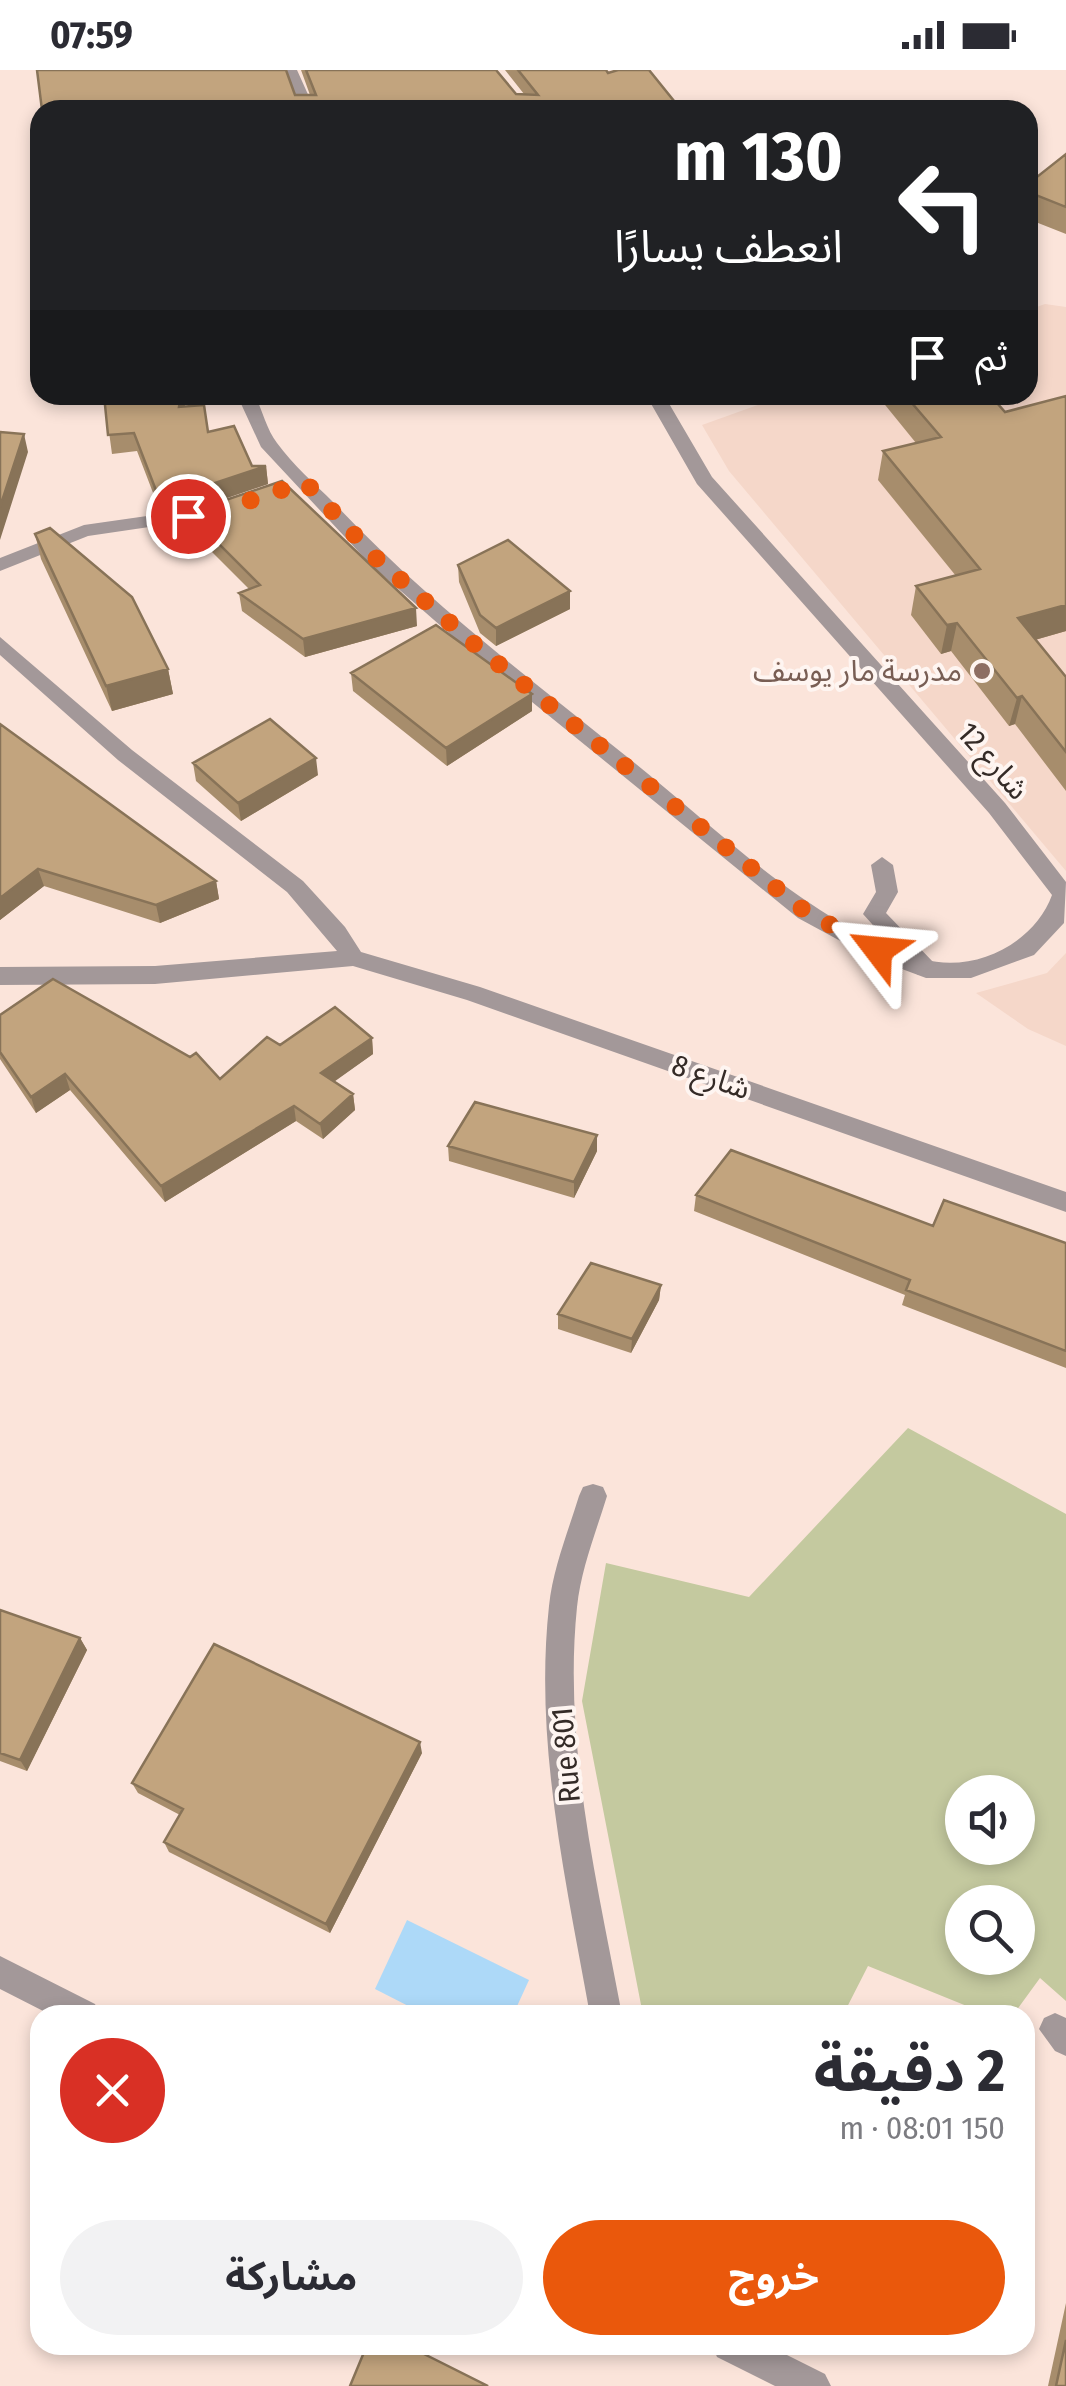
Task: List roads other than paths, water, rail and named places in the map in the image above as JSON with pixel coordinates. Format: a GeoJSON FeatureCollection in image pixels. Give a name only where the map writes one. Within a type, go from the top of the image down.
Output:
{"type":"FeatureCollection","features":[{"type":"Feature","properties":{"kind":"street"},"geometry":{"type":"LineString","coordinates":[[290,70],[303,100]]}},
{"type":"Feature","properties":{"kind":"street","name":"شارع 12"},"geometry":{"type":"LineString","coordinates":[[250,405],[266,443],[297,485],[378,560],[480,649],[806,912],[878,950],[926,969],[971,969],[1026,949],[1053,923],[1064,896],[997,808],[704,480],[661,405]]}},
{"type":"Feature","properties":{"kind":"street"},"geometry":{"type":"LineString","coordinates":[[0,565],[84,531],[236,506]]}},
{"type":"Feature","properties":{"kind":"street"},"geometry":{"type":"LineString","coordinates":[[0,644],[136,763],[328,917],[354,958],[155,975],[0,976]]}},
{"type":"Feature","properties":{"kind":"street"},"geometry":{"type":"LineString","coordinates":[[882,866],[886,892],[874,914],[926,969]]}},
{"type":"Feature","properties":{"kind":"street","name":"شارع 8"},"geometry":{"type":"LineString","coordinates":[[354,958],[472,993],[1066,1202]]}},
{"type":"Feature","properties":{"kind":"street","name":"Rue 801"},"geometry":{"type":"LineString","coordinates":[[593,1496],[563,1604],[560,1709],[570,1810],[604,2005]]}},
{"type":"Feature","properties":{"kind":"street"},"geometry":{"type":"LineString","coordinates":[[0,1972],[64,2005]]}},
{"type":"Feature","properties":{"kind":"street"},"geometry":{"type":"LineString","coordinates":[[749,2355],[813,2386]]}},
{"type":"Feature","properties":{"kind":"water"},"geometry":{"type":"Polygon","coordinates":[[[407,1920],[529,1980],[518,2005],[406,2005],[375,1989],[407,1920]]]}},
{"type":"Feature","properties":{"kind":"place","name":"مدرسة مار يوسف"},"geometry":{"type":"Point","coordinates":[982,671]}}]}
